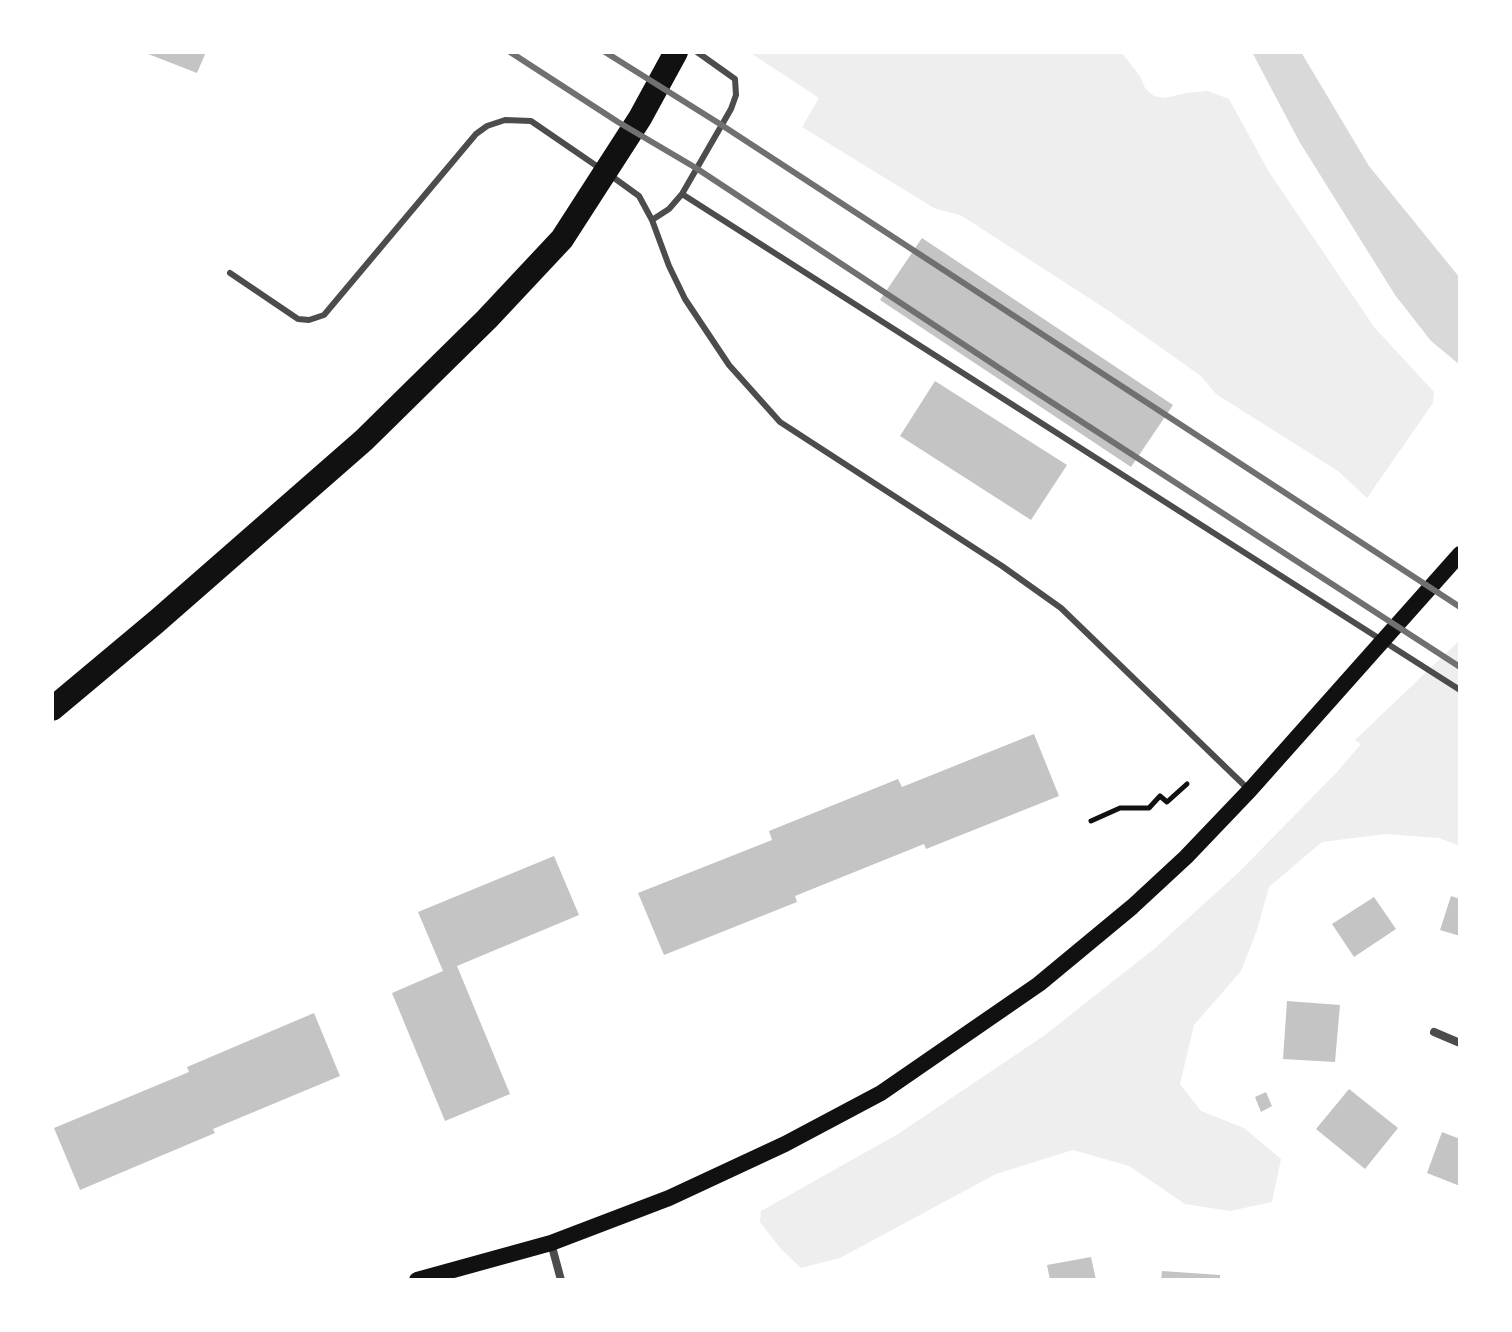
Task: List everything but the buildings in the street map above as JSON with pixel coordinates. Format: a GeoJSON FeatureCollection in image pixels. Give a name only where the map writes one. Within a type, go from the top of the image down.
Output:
{"type":"FeatureCollection","features":[{"type":"Feature","properties":{"kind":"highway"},"geometry":{"type":"LineString","coordinates":[[52,709],[364,440],[487,319],[562,239],[640,118],[676,52]]}},
{"type":"Feature","properties":{"kind":"main road"},"geometry":{"type":"LineString","coordinates":[[417,1280],[551,1243],[669,1198],[785,1144],[881,1093],[1039,984],[1132,907],[1186,857],[1250,790],[1460,554]]}},
{"type":"Feature","properties":{"kind":"street"},"geometry":{"type":"LineString","coordinates":[[1434,1032],[1460,1043]]}},
{"type":"Feature","properties":{"kind":"street"},"geometry":{"type":"LineString","coordinates":[[551,1243],[561,1280]]}},
{"type":"Feature","properties":{"kind":"lane"},"geometry":{"type":"LineString","coordinates":[[652,220],[669,209],[682,194],[736,95],[735,79],[697,52]]}},
{"type":"Feature","properties":{"kind":"lane"},"geometry":{"type":"LineString","coordinates":[[230,273],[298,319],[309,320],[324,315],[476,134],[487,126],[505,120],[531,121],[639,196],[685,299],[729,365],[780,422],[989,557],[1061,608],[1250,790]]}},
{"type":"Feature","properties":{"kind":"lane"},"geometry":{"type":"LineString","coordinates":[[682,194],[1460,690]]}},
{"type":"Feature","properties":{"kind":"path"},"geometry":{"type":"LineString","coordinates":[[1091,821],[1120,808],[1149,808],[1160,796],[1167,802],[1187,784]]}},
{"type":"Feature","properties":{"kind":"shaded area"},"geometry":{"type":"Polygon","coordinates":[[[749,52],[1121,52],[1140,76],[1145,88],[1154,96],[1165,98],[1208,91],[1229,99],[1269,172],[1374,327],[1434,392],[1433,403],[1367,498],[1338,471],[1216,394],[1201,376],[1109,311],[962,216],[934,208],[802,127],[819,98],[749,52]]]}},
{"type":"Feature","properties":{"kind":"shaded area"},"geometry":{"type":"Polygon","coordinates":[[[1252,52],[1301,52],[1369,166],[1460,278],[1460,365],[1431,341],[1395,295],[1299,141],[1252,52]]]}},
{"type":"Feature","properties":{"kind":"shaded area"},"geometry":{"type":"Polygon","coordinates":[[[1460,640],[1460,846],[1439,838],[1385,834],[1322,842],[1269,887],[1241,971],[1194,1025],[1180,1084],[1201,1111],[1244,1128],[1281,1159],[1272,1202],[1230,1211],[1185,1204],[1129,1166],[1073,1150],[996,1174],[840,1258],[801,1268],[780,1248],[760,1222],[761,1211],[898,1134],[1045,1035],[1154,949],[1239,872],[1337,772],[1361,744],[1355,740],[1460,640]]]}},
{"type":"Feature","properties":{"kind":"railway"},"geometry":{"type":"LineString","coordinates":[[510,52],[696,168],[1460,667]]}},
{"type":"Feature","properties":{"kind":"railway"},"geometry":{"type":"LineString","coordinates":[[605,52],[1460,607]]}}]}
